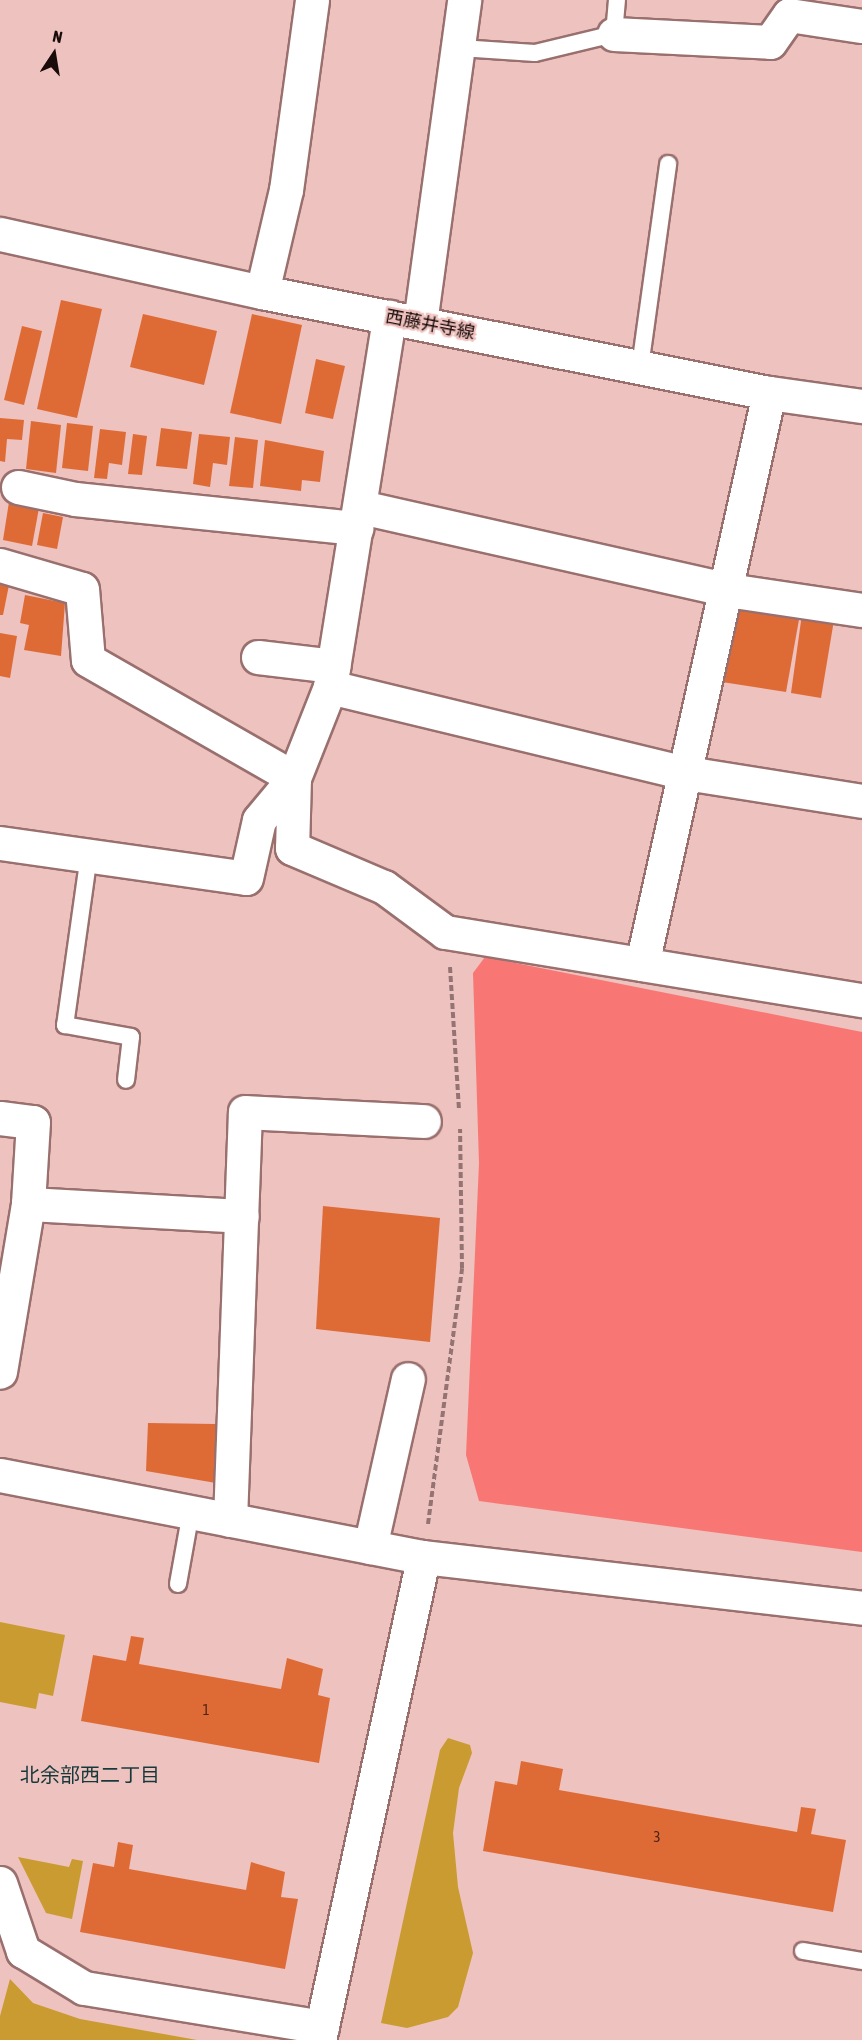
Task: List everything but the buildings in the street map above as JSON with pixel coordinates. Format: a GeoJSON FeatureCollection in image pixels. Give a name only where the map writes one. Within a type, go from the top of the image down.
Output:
{"type":"FeatureCollection","features":[{"type":"Feature","properties":{"kind":"street"},"geometry":{"type":"LineString","coordinates":[[262,292],[286,190],[312,0]]}},
{"type":"Feature","properties":{"kind":"street"},"geometry":{"type":"LineString","coordinates":[[464,0],[460,48],[404,320],[359,518],[331,677],[294,778],[292,848],[384,888],[445,932],[862,1000]]}},
{"type":"Feature","properties":{"kind":"street"},"geometry":{"type":"LineString","coordinates":[[614,34],[770,42],[789,15],[860,19]]}},
{"type":"Feature","properties":{"kind":"street","name":"西藤井寺線"},"geometry":{"type":"LineString","coordinates":[[0,234],[262,292],[769,393],[862,406]]}},
{"type":"Feature","properties":{"kind":"street"},"geometry":{"type":"LineString","coordinates":[[642,964],[728,590],[769,393]]}},
{"type":"Feature","properties":{"kind":"street"},"geometry":{"type":"LineString","coordinates":[[18,487],[75,499],[359,518],[728,590],[862,610]]}},
{"type":"Feature","properties":{"kind":"street"},"geometry":{"type":"LineString","coordinates":[[0,565],[82,589],[88,660],[294,778]]}},
{"type":"Feature","properties":{"kind":"street"},"geometry":{"type":"LineString","coordinates":[[258,657],[686,773],[862,801]]}},
{"type":"Feature","properties":{"kind":"street"},"geometry":{"type":"LineString","coordinates":[[0,843],[246,878],[259,820],[294,778]]}},
{"type":"Feature","properties":{"kind":"street"},"geometry":{"type":"LineString","coordinates":[[230,1520],[246,1112],[424,1121]]}},
{"type":"Feature","properties":{"kind":"street"},"geometry":{"type":"LineString","coordinates":[[0,1118],[33,1122],[28,1204],[0,1383]]}},
{"type":"Feature","properties":{"kind":"street"},"geometry":{"type":"LineString","coordinates":[[28,1204],[242,1216]]}},
{"type":"Feature","properties":{"kind":"street"},"geometry":{"type":"LineString","coordinates":[[370,1547],[408,1379]]}},
{"type":"Feature","properties":{"kind":"street"},"geometry":{"type":"LineString","coordinates":[[0,1475],[423,1557],[862,1608]]}},
{"type":"Feature","properties":{"kind":"street"},"geometry":{"type":"LineString","coordinates":[[0,1883],[23,1951],[84,1988],[320,2033],[423,1557]]}},
{"type":"Feature","properties":{"kind":"lane"},"geometry":{"type":"LineString","coordinates":[[460,48],[535,53],[614,34],[617,0]]}},
{"type":"Feature","properties":{"kind":"lane"},"geometry":{"type":"LineString","coordinates":[[640,367],[668,164]]}},
{"type":"Feature","properties":{"kind":"lane"},"geometry":{"type":"LineString","coordinates":[[89,855],[65,1025],[131,1037],[126,1080]]}},
{"type":"Feature","properties":{"kind":"lane"},"geometry":{"type":"LineString","coordinates":[[178,1584],[191,1512]]}},
{"type":"Feature","properties":{"kind":"lane"},"geometry":{"type":"LineString","coordinates":[[803,1951],[862,1961]]}},
{"type":"Feature","properties":{"kind":"path"},"geometry":{"type":"LineString","coordinates":[[423,1557],[462,1268],[464,1194],[452,980],[445,932]]}},
{"type":"Feature","properties":{"kind":"shaded area"},"geometry":{"type":"Polygon","coordinates":[[[485,957],[862,1032],[862,1552],[479,1501],[466,1455],[479,1163],[473,973],[485,957]]]}},
{"type":"Feature","properties":{"kind":"shaded area"},"geometry":{"type":"Polygon","coordinates":[[[0,1622],[65,1635],[53,1696],[39,1693],[36,1709],[0,1702],[0,1622]]]}},
{"type":"Feature","properties":{"kind":"shaded area"},"geometry":{"type":"Polygon","coordinates":[[[448,1738],[470,1745],[472,1753],[459,1788],[453,1833],[458,1887],[473,1953],[458,2007],[448,2017],[407,2028],[381,2023],[440,1750],[448,1738]]]}},
{"type":"Feature","properties":{"kind":"shaded area"},"geometry":{"type":"Polygon","coordinates":[[[18,1857],[69,1867],[72,1859],[83,1861],[72,1919],[46,1913],[18,1857]]]}},
{"type":"Feature","properties":{"kind":"shaded area"},"geometry":{"type":"Polygon","coordinates":[[[10,1979],[33,2003],[80,2019],[197,2040],[0,2040],[0,2016],[10,1979]]]}},
{"type":"Feature","properties":{"kind":"district","name":"北余部西二丁目"},"geometry":{"type":"Point","coordinates":[90,1774]}}]}
